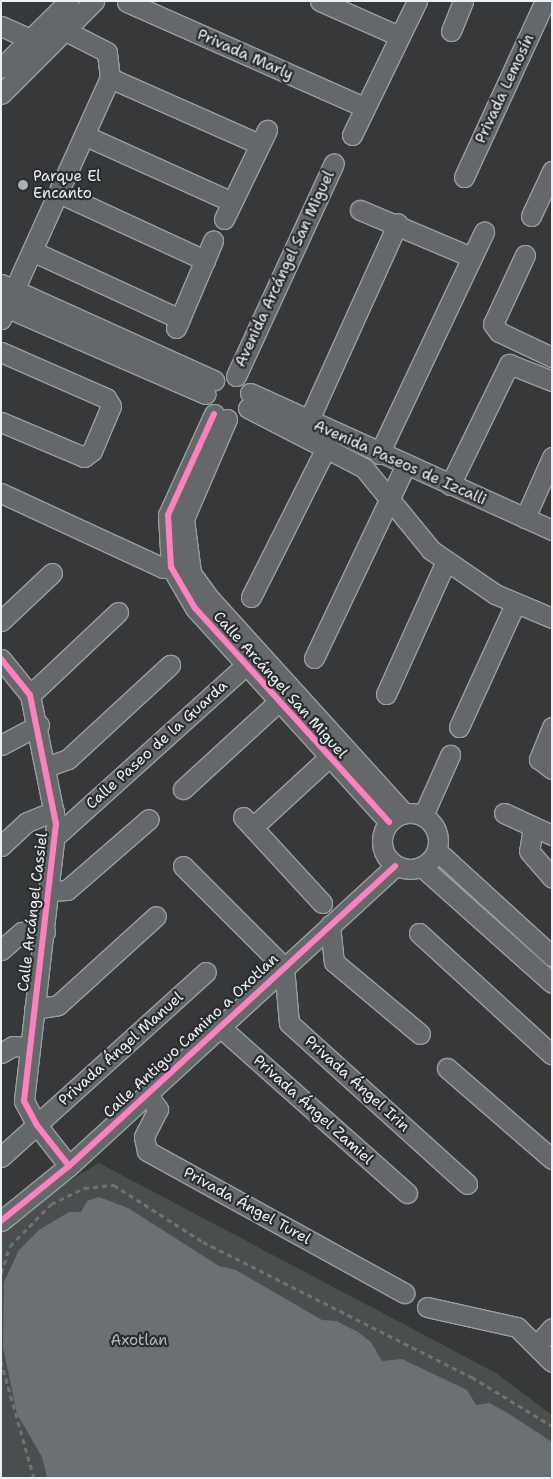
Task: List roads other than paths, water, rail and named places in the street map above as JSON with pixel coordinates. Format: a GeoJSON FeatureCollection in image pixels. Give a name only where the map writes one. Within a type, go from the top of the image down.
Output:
{"type":"FeatureCollection","features":[{"type":"Feature","properties":{"kind":"street"},"geometry":{"type":"LineString","coordinates":[[1,94],[57,26],[69,1]]}},
{"type":"Feature","properties":{"kind":"street"},"geometry":{"type":"LineString","coordinates":[[1,68],[30,38],[57,26],[94,1]]}},
{"type":"Feature","properties":{"kind":"street"},"geometry":{"type":"LineString","coordinates":[[320,1],[399,36]]}},
{"type":"Feature","properties":{"kind":"street"},"geometry":{"type":"LineString","coordinates":[[352,134],[417,1]]}},
{"type":"Feature","properties":{"kind":"street"},"geometry":{"type":"LineString","coordinates":[[451,31],[463,1]]}},
{"type":"Feature","properties":{"kind":"street","name":"Privada Lemosín"},"geometry":{"type":"LineString","coordinates":[[464,177],[545,1]]}},
{"type":"Feature","properties":{"kind":"street","name":"Privada Marly"},"geometry":{"type":"LineString","coordinates":[[126,2],[364,107]]}},
{"type":"Feature","properties":{"kind":"street"},"geometry":{"type":"LineString","coordinates":[[1,26],[30,38]]}},
{"type":"Feature","properties":{"kind":"street"},"geometry":{"type":"LineString","coordinates":[[8,287],[210,387],[220,416],[239,416],[249,400],[236,376],[210,387],[3,311],[8,287],[32,251],[86,136],[110,78],[106,52],[57,26]]}},
{"type":"Feature","properties":{"kind":"street"},"geometry":{"type":"LineString","coordinates":[[110,78],[263,137],[224,219]]}},
{"type":"Feature","properties":{"kind":"street"},"geometry":{"type":"LineString","coordinates":[[86,136],[232,202]]}},
{"type":"Feature","properties":{"kind":"street","name":"Avenida Arcángel San Miguel"},"geometry":{"type":"LineString","coordinates":[[236,376],[334,163]]}},
{"type":"Feature","properties":{"kind":"street"},"geometry":{"type":"LineString","coordinates":[[531,216],[552,171]]}},
{"type":"Feature","properties":{"kind":"street"},"geometry":{"type":"LineString","coordinates":[[59,193],[205,260]]}},
{"type":"Feature","properties":{"kind":"street"},"geometry":{"type":"LineString","coordinates":[[360,210],[398,223],[472,257]]}},
{"type":"Feature","properties":{"kind":"street"},"geometry":{"type":"LineString","coordinates":[[308,422],[398,223]]}},
{"type":"Feature","properties":{"kind":"street"},"geometry":{"type":"LineString","coordinates":[[379,454],[484,232]]}},
{"type":"Feature","properties":{"kind":"street"},"geometry":{"type":"LineString","coordinates":[[32,251],[178,323],[213,241]]}},
{"type":"Feature","properties":{"kind":"street"},"geometry":{"type":"LineString","coordinates":[[525,255],[493,324],[499,332],[552,357]]}},
{"type":"Feature","properties":{"kind":"street"},"geometry":{"type":"LineString","coordinates":[[1,352],[106,398],[111,406],[92,452],[84,457],[1,422]]}},
{"type":"Feature","properties":{"kind":"street"},"geometry":{"type":"LineString","coordinates":[[450,484],[509,364],[552,381]]}},
{"type":"Feature","properties":{"kind":"street","name":"Avenida Paseos de Izcalli"},"geometry":{"type":"LineString","coordinates":[[249,400],[308,422],[552,530]]}},
{"type":"Feature","properties":{"kind":"street","name":"Avenida Paseos de Izcalli"},"geometry":{"type":"LineString","coordinates":[[249,400],[364,468],[388,501],[446,561],[515,604],[552,618]]}},
{"type":"Feature","properties":{"kind":"street","name":"Calle Arcángel San Miguel"},"geometry":{"type":"LineString","coordinates":[[220,416],[168,515],[171,567],[195,608],[252,659],[396,818]]}},
{"type":"Feature","properties":{"kind":"street","name":"Calle Arcángel San Miguel"},"geometry":{"type":"LineString","coordinates":[[220,416],[190,497],[184,543],[191,573],[252,659],[278,702],[328,758],[396,818]]}},
{"type":"Feature","properties":{"kind":"street"},"geometry":{"type":"LineString","coordinates":[[251,597],[327,446]]}},
{"type":"Feature","properties":{"kind":"street"},"geometry":{"type":"LineString","coordinates":[[524,518],[552,457]]}},
{"type":"Feature","properties":{"kind":"street"},"geometry":{"type":"LineString","coordinates":[[314,658],[405,466]]}},
{"type":"Feature","properties":{"kind":"street"},"geometry":{"type":"LineString","coordinates":[[1,493],[163,568],[171,567]]}},
{"type":"Feature","properties":{"kind":"street"},"geometry":{"type":"LineString","coordinates":[[386,694],[446,561]]}},
{"type":"Feature","properties":{"kind":"street"},"geometry":{"type":"LineString","coordinates":[[1,620],[52,573]]}},
{"type":"Feature","properties":{"kind":"street"},"geometry":{"type":"LineString","coordinates":[[459,727],[515,604]]}},
{"type":"Feature","properties":{"kind":"street"},"geometry":{"type":"LineString","coordinates":[[30,695],[118,612]]}},
{"type":"Feature","properties":{"kind":"street","name":"Calle Arcángel Cassiel"},"geometry":{"type":"LineString","coordinates":[[1,659],[30,695],[39,725],[54,811],[56,836],[29,1047],[24,1101],[36,1124],[69,1166]]}},
{"type":"Feature","properties":{"kind":"street","name":"Calle Paseo de la Guarda"},"geometry":{"type":"LineString","coordinates":[[56,836],[252,659]]}},
{"type":"Feature","properties":{"kind":"street"},"geometry":{"type":"LineString","coordinates":[[46,767],[68,759],[170,665]]}},
{"type":"Feature","properties":{"kind":"street"},"geometry":{"type":"LineString","coordinates":[[183,789],[278,702]]}},
{"type":"Feature","properties":{"kind":"street"},"geometry":{"type":"LineString","coordinates":[[1,745],[39,725]]}},
{"type":"Feature","properties":{"kind":"street"},"geometry":{"type":"LineString","coordinates":[[545,764],[552,727]]}},
{"type":"Feature","properties":{"kind":"street"},"geometry":{"type":"LineString","coordinates":[[423,816],[450,755]]}},
{"type":"Feature","properties":{"kind":"street"},"geometry":{"type":"LineString","coordinates":[[322,903],[248,822],[328,758]]}},
{"type":"Feature","properties":{"kind":"street"},"geometry":{"type":"LineString","coordinates":[[1,846],[27,822],[54,811]]}},
{"type":"Feature","properties":{"kind":"street"},"geometry":{"type":"LineString","coordinates":[[504,813],[552,835]]}},
{"type":"Feature","properties":{"kind":"street"},"geometry":{"type":"LineString","coordinates":[[552,956],[437,851],[435,827],[423,816],[396,818],[382,840],[396,866],[422,867],[552,982]]}},
{"type":"Feature","properties":{"kind":"street"},"geometry":{"type":"LineString","coordinates":[[49,891],[67,890],[149,819]]}},
{"type":"Feature","properties":{"kind":"street"},"geometry":{"type":"LineString","coordinates":[[533,827],[529,851],[552,877]]}},
{"type":"Feature","properties":{"kind":"street"},"geometry":{"type":"LineString","coordinates":[[422,867],[437,851]]}},
{"type":"Feature","properties":{"kind":"street"},"geometry":{"type":"LineString","coordinates":[[183,866],[284,967]]}},
{"type":"Feature","properties":{"kind":"street","name":"Calle Antiguo Camino a Oxotlan"},"geometry":{"type":"LineString","coordinates":[[1,1221],[69,1166],[396,866]]}},
{"type":"Feature","properties":{"kind":"street"},"geometry":{"type":"LineString","coordinates":[[34,1009],[58,1005],[156,916]]}},
{"type":"Feature","properties":{"kind":"street"},"geometry":{"type":"LineString","coordinates":[[330,925],[334,962],[420,1034]]}},
{"type":"Feature","properties":{"kind":"street"},"geometry":{"type":"LineString","coordinates":[[1,950],[22,932],[45,932]]}},
{"type":"Feature","properties":{"kind":"street"},"geometry":{"type":"LineString","coordinates":[[419,933],[552,1055]]}},
{"type":"Feature","properties":{"kind":"street","name":"Privada Ángel Irin"},"geometry":{"type":"LineString","coordinates":[[284,967],[289,1023],[467,1184]]}},
{"type":"Feature","properties":{"kind":"street","name":"Privada Ángel Manuel"},"geometry":{"type":"LineString","coordinates":[[1,1157],[206,972]]}},
{"type":"Feature","properties":{"kind":"street","name":"Privada Ángel Zamiel"},"geometry":{"type":"LineString","coordinates":[[220,1027],[406,1193]]}},
{"type":"Feature","properties":{"kind":"street"},"geometry":{"type":"LineString","coordinates":[[1,1053],[13,1046],[29,1047]]}},
{"type":"Feature","properties":{"kind":"street"},"geometry":{"type":"LineString","coordinates":[[447,1068],[552,1159]]}},
{"type":"Feature","properties":{"kind":"street","name":"Privada Ángel Turel"},"geometry":{"type":"LineString","coordinates":[[147,1094],[158,1109],[144,1137],[147,1150],[404,1293]]}},
{"type":"Feature","properties":{"kind":"street"},"geometry":{"type":"LineString","coordinates":[[427,1307],[517,1327],[547,1353],[552,1328]]}},
{"type":"Feature","properties":{"kind":"place","name":"Parque El Encanto"},"geometry":{"type":"Point","coordinates":[23,185]}},
{"type":"Feature","properties":{"kind":"park label","name":"Axotlan"},"geometry":{"type":"Point","coordinates":[139,1341]}}]}
